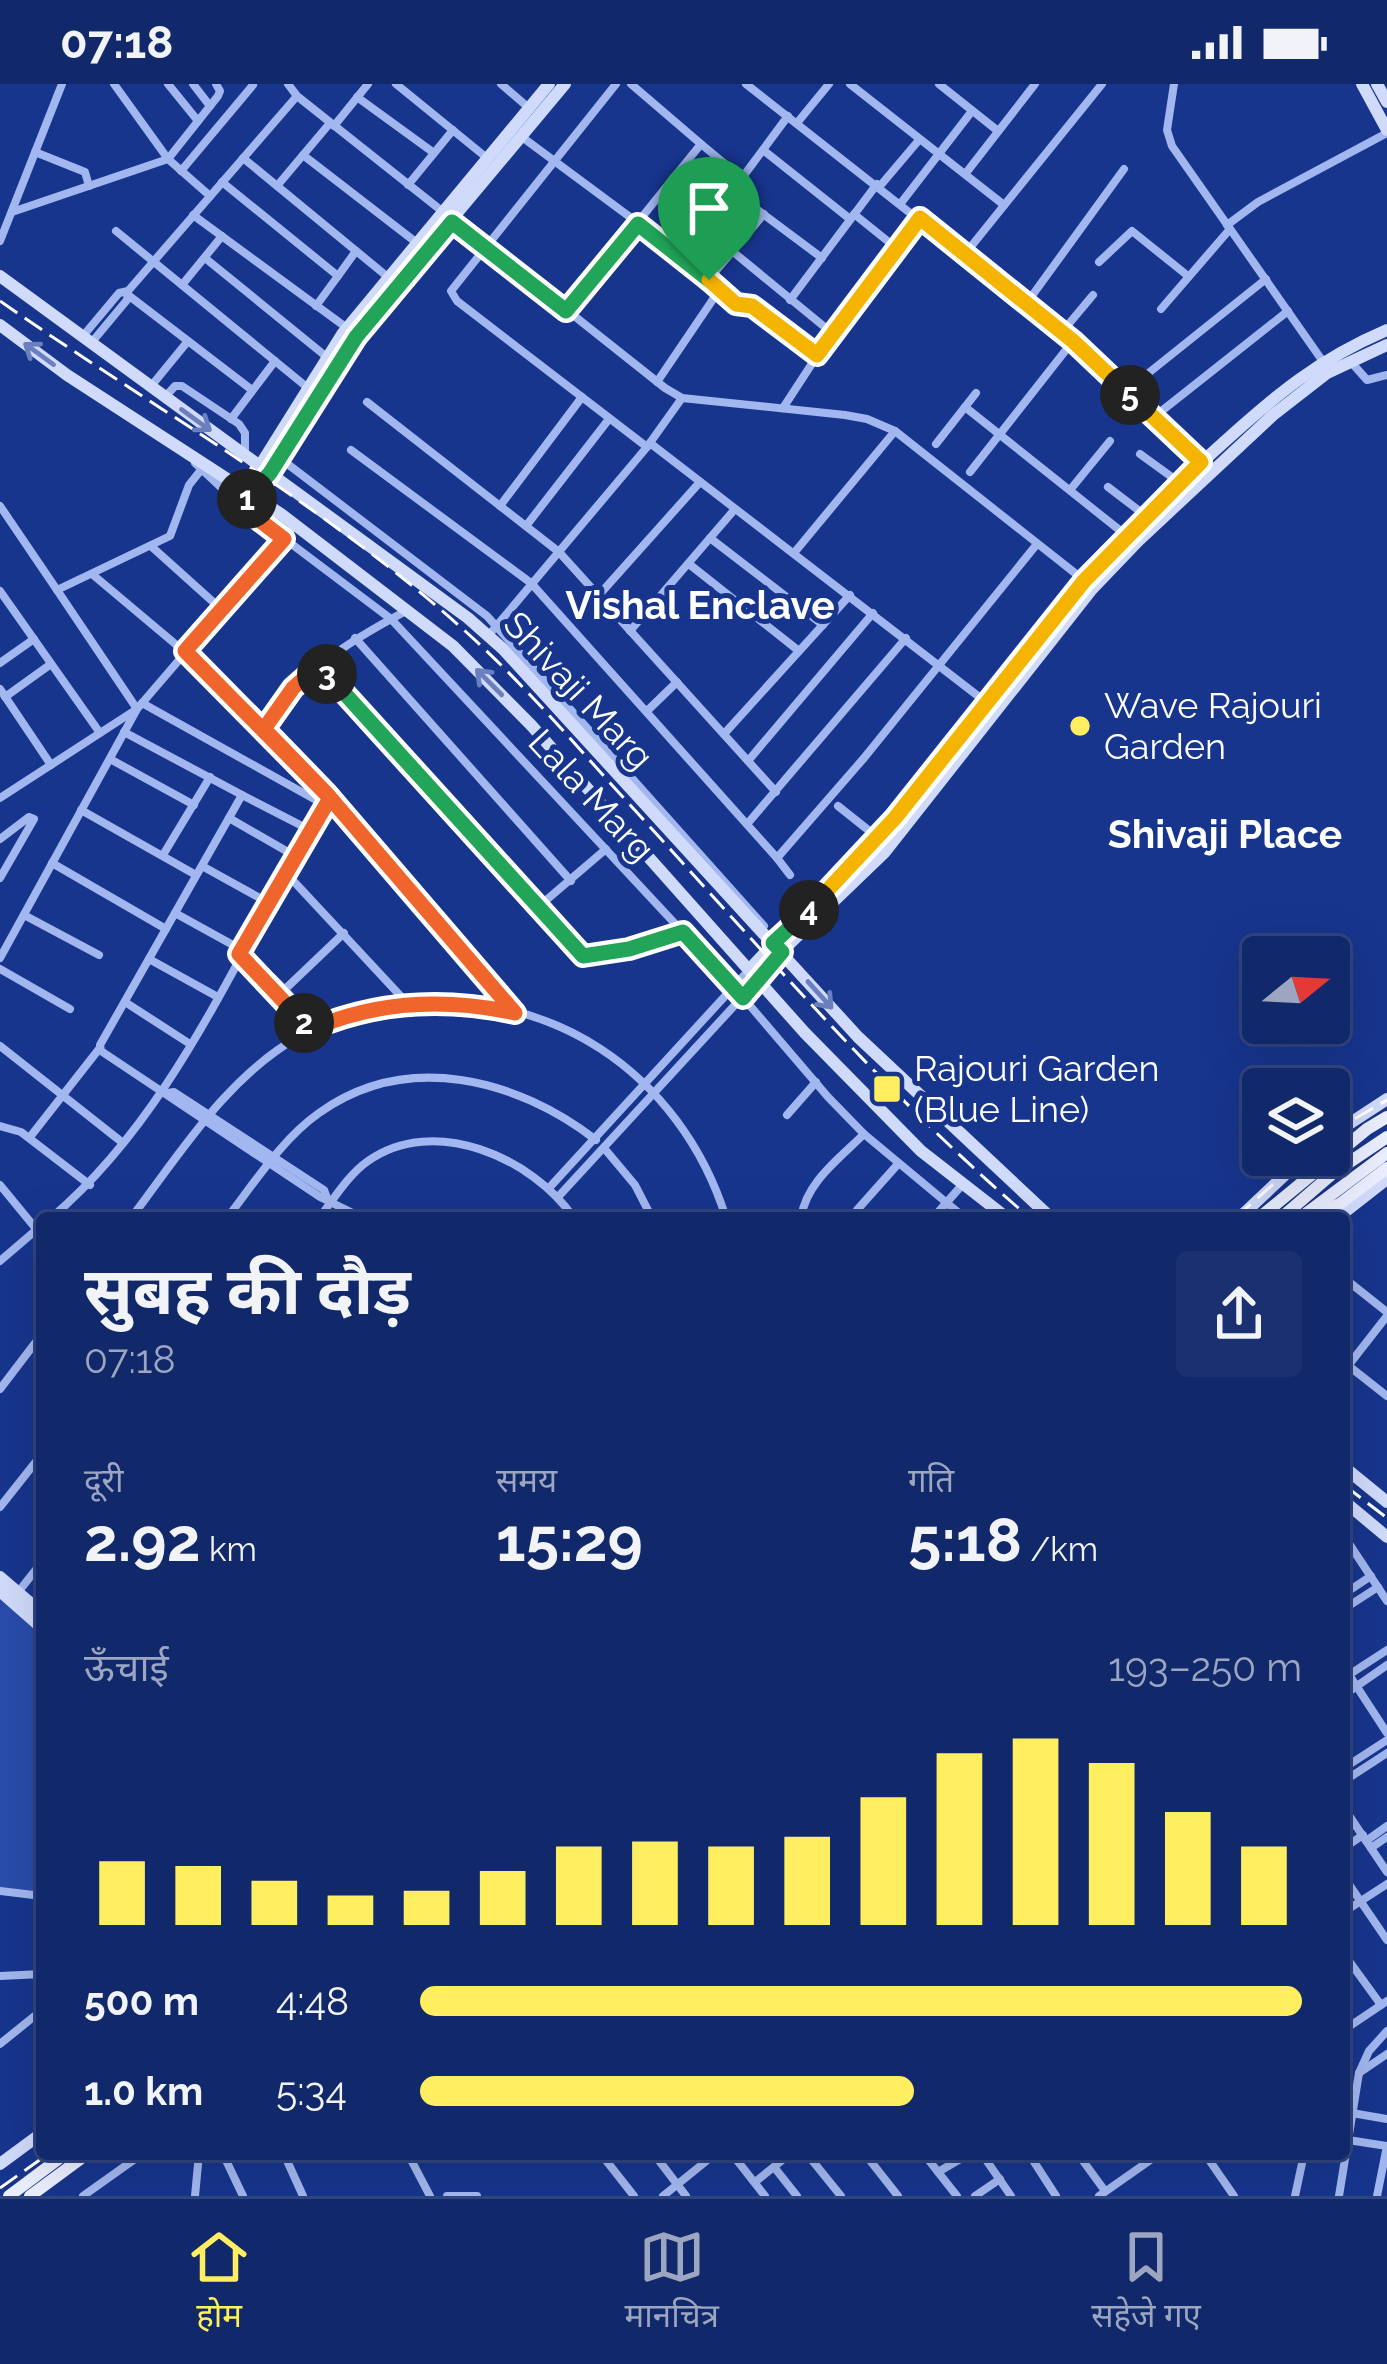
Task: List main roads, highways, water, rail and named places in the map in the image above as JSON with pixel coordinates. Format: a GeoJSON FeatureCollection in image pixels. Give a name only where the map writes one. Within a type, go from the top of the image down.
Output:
{"type":"FeatureCollection","features":[{"type":"Feature","properties":{"kind":"main road"},"geometry":{"type":"LineString","coordinates":[[264,470],[279,458],[356,337],[487,158],[549,84]]}},
{"type":"Feature","properties":{"kind":"main road"},"geometry":{"type":"LineString","coordinates":[[252,493],[308,388],[347,328],[417,243],[522,137],[565,84]]}},
{"type":"Feature","properties":{"kind":"main road"},"geometry":{"type":"LineString","coordinates":[[1362,84],[1387,132]]}},
{"type":"Feature","properties":{"kind":"main road"},"geometry":{"type":"LineString","coordinates":[[1377,84],[1387,102]]}},
{"type":"Feature","properties":{"kind":"main road","name":"Shivaji Marg"},"geometry":{"type":"LineString","coordinates":[[0,276],[491,631],[858,1037],[1045,1212]]}},
{"type":"Feature","properties":{"kind":"main road","name":"Shivaji Marg"},"geometry":{"type":"LineString","coordinates":[[2,329],[252,493],[452,646],[531,724],[758,981],[921,1151],[999,1212]]}},
{"type":"Feature","properties":{"kind":"main road"},"geometry":{"type":"LineString","coordinates":[[1135,533],[1201,462],[1325,366],[1387,330]]}},
{"type":"Feature","properties":{"kind":"main road"},"geometry":{"type":"LineString","coordinates":[[777,947],[873,866],[900,823],[991,706],[1135,533],[1325,366],[1351,361],[1387,345]]}},
{"type":"Feature","properties":{"kind":"main road"},"geometry":{"type":"LineString","coordinates":[[758,981],[777,947],[878,838],[900,823]]}},
{"type":"Feature","properties":{"kind":"main road"},"geometry":{"type":"LineString","coordinates":[[1350,1123],[1387,1099]]}},
{"type":"Feature","properties":{"kind":"main road"},"geometry":{"type":"LineString","coordinates":[[1265,1212],[1366,1129],[1387,1118]]}},
{"type":"Feature","properties":{"kind":"main road"},"geometry":{"type":"LineString","coordinates":[[1287,1212],[1387,1137]]}},
{"type":"Feature","properties":{"kind":"main road"},"geometry":{"type":"LineString","coordinates":[[1308,1212],[1387,1153]]}},
{"type":"Feature","properties":{"kind":"main road"},"geometry":{"type":"LineString","coordinates":[[1324,1212],[1387,1168]]}},
{"type":"Feature","properties":{"kind":"main road"},"geometry":{"type":"LineString","coordinates":[[1245,1212],[1284,1176]]}},
{"type":"Feature","properties":{"kind":"main road"},"geometry":{"type":"LineString","coordinates":[[1345,1212],[1387,1179]]}},
{"type":"Feature","properties":{"kind":"main road"},"geometry":{"type":"LineString","coordinates":[[1350,1472],[1387,1502]]}},
{"type":"Feature","properties":{"kind":"main road"},"geometry":{"type":"LineString","coordinates":[[1350,1506],[1387,1537]]}},
{"type":"Feature","properties":{"kind":"main road"},"geometry":{"type":"LineString","coordinates":[[0,1577],[36,1608]]}},
{"type":"Feature","properties":{"kind":"main road"},"geometry":{"type":"LineString","coordinates":[[0,1591],[36,1623]]}},
{"type":"Feature","properties":{"kind":"main road"},"geometry":{"type":"LineString","coordinates":[[0,2164],[36,2137]]}},
{"type":"Feature","properties":{"kind":"main road"},"geometry":{"type":"LineString","coordinates":[[9,2196],[57,2160]]}},
{"type":"Feature","properties":{"kind":"main road"},"geometry":{"type":"LineString","coordinates":[[30,2196],[79,2160]]}},
{"type":"Feature","properties":{"kind":"railway"},"geometry":{"type":"LineString","coordinates":[[0,301],[297,499],[465,631],[545,711],[870,1067],[1023,1212]]}},
{"type":"Feature","properties":{"kind":"railway"},"geometry":{"type":"LineString","coordinates":[[1350,1122],[1387,1100]]}},
{"type":"Feature","properties":{"kind":"railway"},"geometry":{"type":"LineString","coordinates":[[1242,1212],[1282,1176]]}},
{"type":"Feature","properties":{"kind":"railway"},"geometry":{"type":"LineString","coordinates":[[1350,1490],[1387,1518]]}},
{"type":"Feature","properties":{"kind":"railway"},"geometry":{"type":"LineString","coordinates":[[0,2188],[40,2160]]}},
{"type":"Feature","properties":{"kind":"place","name":"Wave Rajouri Garden"},"geometry":{"type":"Point","coordinates":[1080,726]}},
{"type":"Feature","properties":{"kind":"place","name":"Rajouri Garden (Blue Line)"},"geometry":{"type":"Point","coordinates":[887,1089]}},
{"type":"Feature","properties":{"kind":"district","name":"Vishal Enclave"},"geometry":{"type":"Point","coordinates":[700,605]}},
{"type":"Feature","properties":{"kind":"district","name":"Shivaji Place"},"geometry":{"type":"Point","coordinates":[1225,834]}}]}
